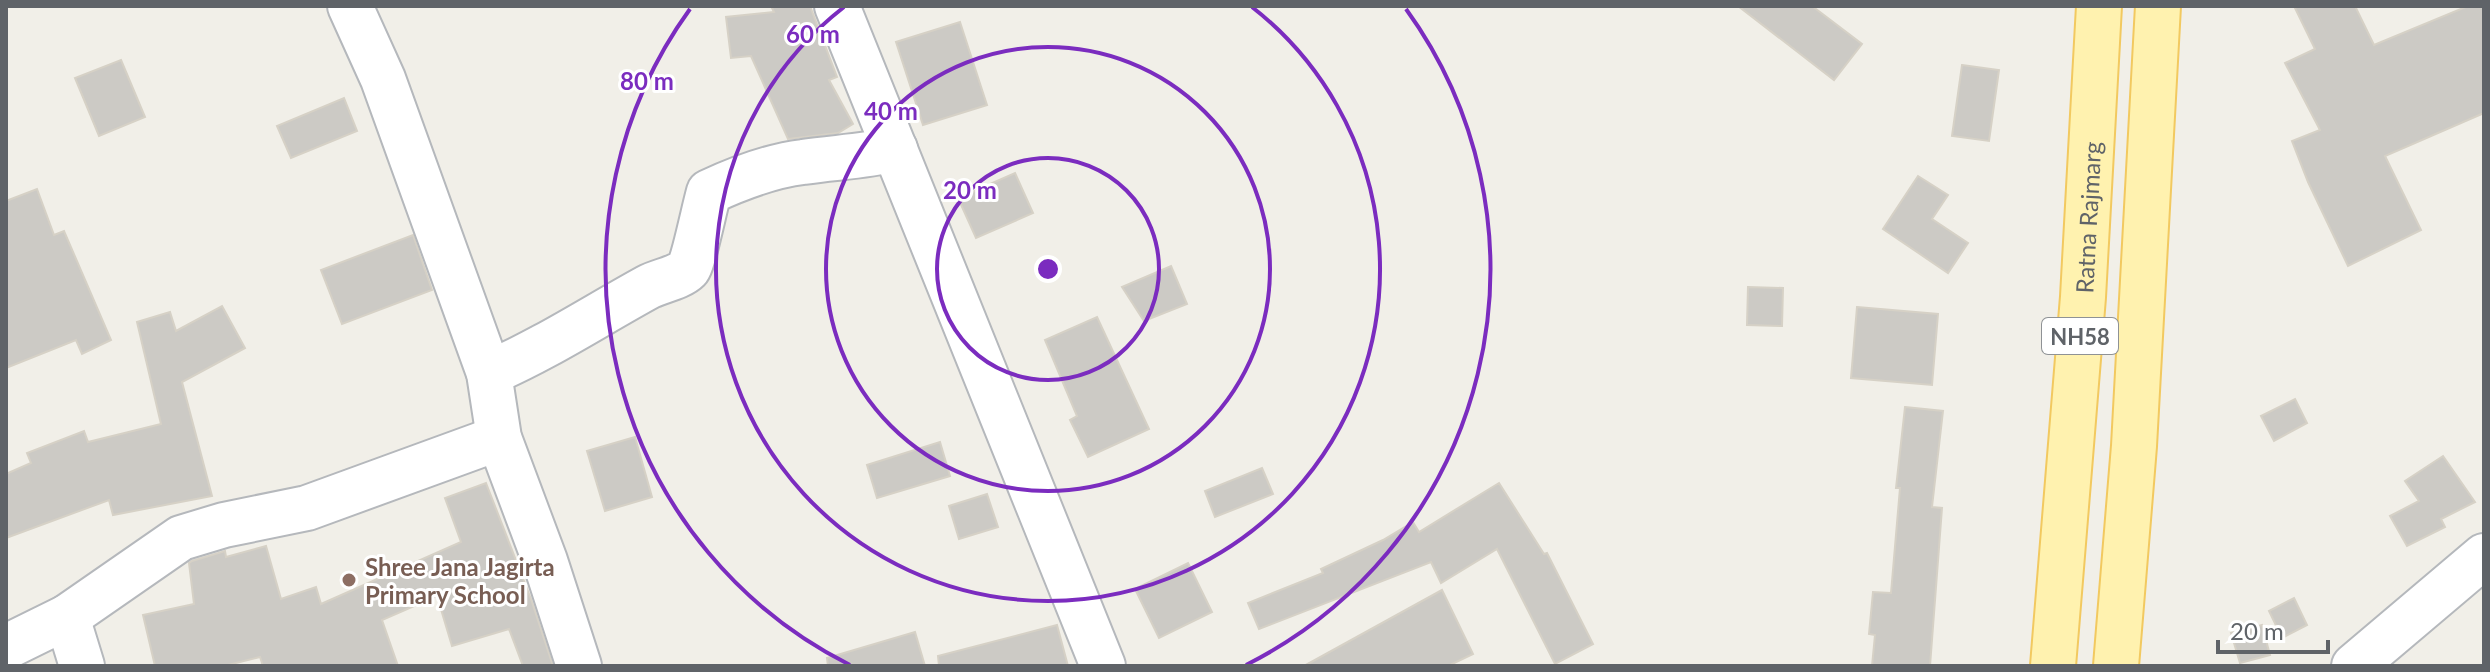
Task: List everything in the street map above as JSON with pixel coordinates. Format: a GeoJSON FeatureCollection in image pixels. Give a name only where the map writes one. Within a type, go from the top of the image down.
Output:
{"type":"FeatureCollection","features":[{"type":"Feature","properties":{"kind":"main road","name":"Ratna Rajmarg"},"geometry":{"type":"LineString","coordinates":[[2053,666],[2083,297],[2099,6]]}},
{"type":"Feature","properties":{"kind":"main road","name":"NH58"},"geometry":{"type":"LineString","coordinates":[[2116,666],[2134,446],[2158,6]]}},
{"type":"Feature","properties":{"kind":"street"},"geometry":{"type":"LineString","coordinates":[[350,6],[383,79],[489,373],[499,438],[545,561],[579,666]]}},
{"type":"Feature","properties":{"kind":"street"},"geometry":{"type":"LineString","coordinates":[[837,6],[1103,666]]}},
{"type":"Feature","properties":{"kind":"street"},"geometry":{"type":"LineString","coordinates":[[489,373],[653,284],[687,270],[694,258],[698,228],[709,192],[747,175],[801,162],[855,158],[895,149]]}},
{"type":"Feature","properties":{"kind":"street"},"geometry":{"type":"LineString","coordinates":[[6,647],[67,617],[181,538],[224,525],[307,508],[499,438]]}},
{"type":"Feature","properties":{"kind":"street"},"geometry":{"type":"LineString","coordinates":[[2354,666],[2484,556]]}},
{"type":"Feature","properties":{"kind":"street"},"geometry":{"type":"LineString","coordinates":[[67,617],[82,666]]}},
{"type":"Feature","properties":{"kind":"building"},"geometry":{"type":"Polygon","coordinates":[[[771,6],[810,6],[837,77],[829,80],[853,124],[838,133],[788,139],[751,56],[731,58],[726,17],[774,12],[771,6]]]}},
{"type":"Feature","properties":{"kind":"building"},"geometry":{"type":"Polygon","coordinates":[[[1738,6],[1812,6],[1862,44],[1834,80],[1738,6]]]}},
{"type":"Feature","properties":{"kind":"building"},"geometry":{"type":"Polygon","coordinates":[[[2294,6],[2355,6],[2374,45],[2468,6],[2484,6],[2484,113],[2385,156],[2421,230],[2348,266],[2292,141],[2320,130],[2285,63],[2315,49],[2294,6]]]}},
{"type":"Feature","properties":{"kind":"building"},"geometry":{"type":"Polygon","coordinates":[[[960,22],[987,105],[923,125],[896,42],[960,22]]]}},
{"type":"Feature","properties":{"kind":"building"},"geometry":{"type":"Polygon","coordinates":[[[121,60],[145,117],[99,136],[75,78],[121,60]]]}},
{"type":"Feature","properties":{"kind":"building"},"geometry":{"type":"Polygon","coordinates":[[[1962,65],[1999,70],[1989,141],[1952,136],[1962,65]]]}},
{"type":"Feature","properties":{"kind":"building"},"geometry":{"type":"Polygon","coordinates":[[[344,98],[357,131],[291,158],[277,126],[344,98]]]}},
{"type":"Feature","properties":{"kind":"building"},"geometry":{"type":"Polygon","coordinates":[[[1015,173],[1033,213],[976,238],[958,198],[1015,173]]]}},
{"type":"Feature","properties":{"kind":"building"},"geometry":{"type":"Polygon","coordinates":[[[1918,176],[1948,195],[1932,219],[1968,243],[1948,273],[1883,229],[1918,176]]]}},
{"type":"Feature","properties":{"kind":"building"},"geometry":{"type":"Polygon","coordinates":[[[37,189],[54,235],[64,231],[111,340],[82,354],[76,340],[6,368],[6,201],[37,189]]]}},
{"type":"Feature","properties":{"kind":"building"},"geometry":{"type":"Polygon","coordinates":[[[413,235],[432,290],[342,324],[321,270],[413,235]]]}},
{"type":"Feature","properties":{"kind":"building"},"geometry":{"type":"Polygon","coordinates":[[[1171,266],[1187,304],[1144,321],[1122,287],[1171,266]]]}},
{"type":"Feature","properties":{"kind":"building"},"geometry":{"type":"Polygon","coordinates":[[[1748,287],[1783,288],[1782,326],[1747,325],[1748,287]]]}},
{"type":"Feature","properties":{"kind":"building"},"geometry":{"type":"Polygon","coordinates":[[[222,306],[245,348],[182,382],[212,496],[113,515],[109,500],[6,538],[6,474],[31,463],[27,453],[84,431],[88,442],[161,424],[137,322],[170,312],[176,331],[222,306]]]}},
{"type":"Feature","properties":{"kind":"building"},"geometry":{"type":"Polygon","coordinates":[[[1857,307],[1938,314],[1932,385],[1851,378],[1857,307]]]}},
{"type":"Feature","properties":{"kind":"building"},"geometry":{"type":"Polygon","coordinates":[[[1097,317],[1149,429],[1088,457],[1070,420],[1077,416],[1045,340],[1097,317]]]}},
{"type":"Feature","properties":{"kind":"building"},"geometry":{"type":"Polygon","coordinates":[[[2295,399],[2307,423],[2274,441],[2261,416],[2295,399]]]}},
{"type":"Feature","properties":{"kind":"building"},"geometry":{"type":"Polygon","coordinates":[[[1905,407],[1943,411],[1932,507],[1942,508],[1930,666],[1872,666],[1875,635],[1869,634],[1873,592],[1891,593],[1900,488],[1896,488],[1905,407]]]}},
{"type":"Feature","properties":{"kind":"building"},"geometry":{"type":"Polygon","coordinates":[[[635,437],[652,497],[605,511],[587,451],[635,437]]]}},
{"type":"Feature","properties":{"kind":"building"},"geometry":{"type":"Polygon","coordinates":[[[940,442],[950,476],[877,498],[867,465],[940,442]]]}},
{"type":"Feature","properties":{"kind":"building"},"geometry":{"type":"Polygon","coordinates":[[[2443,456],[2475,502],[2441,519],[2445,527],[2407,546],[2390,516],[2419,501],[2405,481],[2443,456]]]}},
{"type":"Feature","properties":{"kind":"building"},"geometry":{"type":"Polygon","coordinates":[[[1262,468],[1273,494],[1215,517],[1205,491],[1262,468]]]}},
{"type":"Feature","properties":{"kind":"building"},"geometry":{"type":"Polygon","coordinates":[[[486,483],[553,666],[523,666],[509,629],[452,646],[437,596],[382,620],[398,666],[263,666],[260,657],[224,666],[155,666],[143,615],[194,604],[189,563],[192,561],[225,551],[226,557],[266,546],[281,599],[316,587],[321,604],[461,542],[445,498],[486,483]]]}},
{"type":"Feature","properties":{"kind":"building"},"geometry":{"type":"Polygon","coordinates":[[[1499,483],[1544,554],[1547,553],[1593,644],[1555,664],[1497,549],[1441,583],[1431,562],[1259,629],[1248,603],[1323,573],[1321,569],[1413,522],[1419,532],[1499,483]]]}},
{"type":"Feature","properties":{"kind":"building"},"geometry":{"type":"Polygon","coordinates":[[[987,494],[998,527],[959,539],[949,506],[987,494]]]}},
{"type":"Feature","properties":{"kind":"building"},"geometry":{"type":"Polygon","coordinates":[[[1188,563],[1212,612],[1159,638],[1135,589],[1188,563]]]}},
{"type":"Feature","properties":{"kind":"building"},"geometry":{"type":"Polygon","coordinates":[[[1442,590],[1473,654],[1448,666],[1304,666],[1442,590]]]}},
{"type":"Feature","properties":{"kind":"building"},"geometry":{"type":"Polygon","coordinates":[[[2294,598],[2307,625],[2282,638],[2269,611],[2294,598]]]}},
{"type":"Feature","properties":{"kind":"building"},"geometry":{"type":"Polygon","coordinates":[[[1057,625],[1068,666],[939,666],[938,656],[1057,625]]]}},
{"type":"Feature","properties":{"kind":"building"},"geometry":{"type":"Polygon","coordinates":[[[2262,625],[2270,655],[2240,663],[2231,633],[2262,625]]]}},
{"type":"Feature","properties":{"kind":"building"},"geometry":{"type":"Polygon","coordinates":[[[915,632],[925,666],[828,666],[827,658],[915,632]]]}},
{"type":"Feature","properties":{"kind":"place","name":"Shree Jana Jagirta Primary School"},"geometry":{"type":"Point","coordinates":[349,580]}}]}
